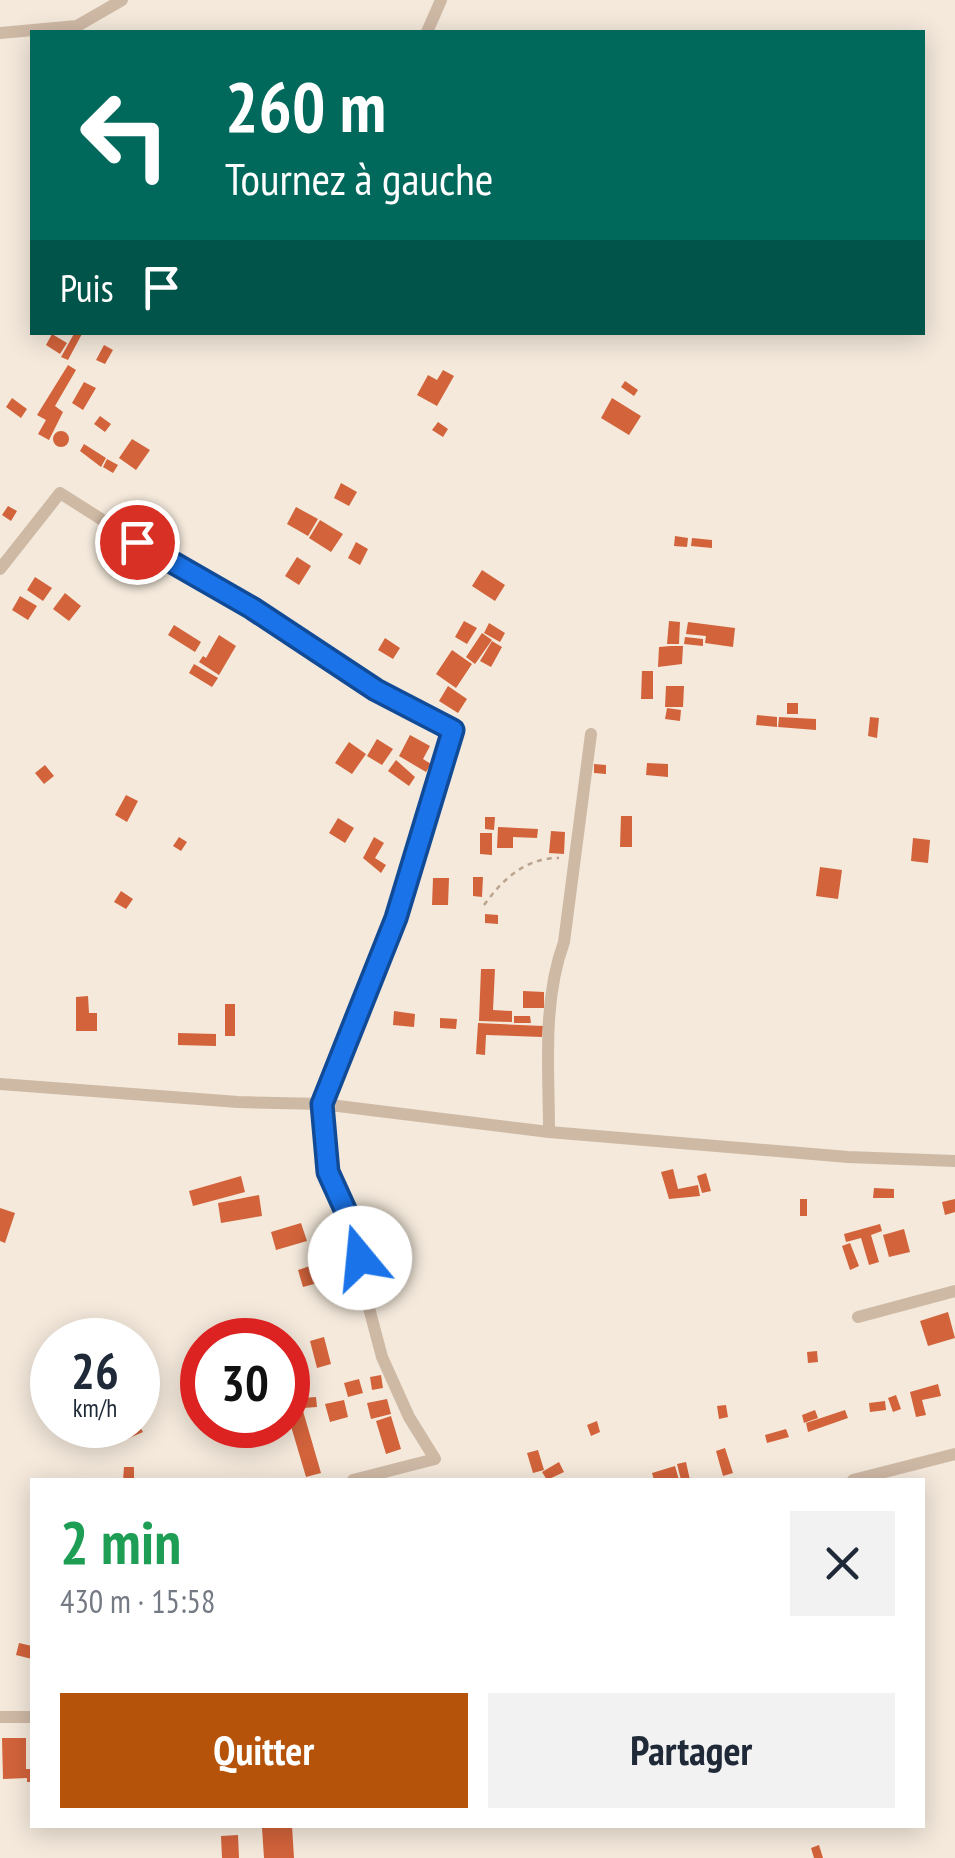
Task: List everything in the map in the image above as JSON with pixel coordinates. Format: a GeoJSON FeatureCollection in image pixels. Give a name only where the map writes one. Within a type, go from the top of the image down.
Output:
{"type":"FeatureCollection","features":[{"type":"Feature","properties":{"kind":"street"},"geometry":{"type":"LineString","coordinates":[[0,32],[78,26],[122,0]]}},
{"type":"Feature","properties":{"kind":"street"},"geometry":{"type":"LineString","coordinates":[[428,30],[441,0]]}},
{"type":"Feature","properties":{"kind":"street"},"geometry":{"type":"LineString","coordinates":[[0,568],[60,493],[164,560],[252,608],[376,690],[453,730],[396,918],[322,1104],[328,1172],[358,1238],[361,1278],[382,1357],[409,1417],[434,1458],[360,1478]]}},
{"type":"Feature","properties":{"kind":"street"},"geometry":{"type":"LineString","coordinates":[[549,1132],[548,1032],[553,972],[564,942],[591,734]]}},
{"type":"Feature","properties":{"kind":"street"},"geometry":{"type":"LineString","coordinates":[[0,1084],[238,1102],[322,1104],[549,1132],[848,1157],[955,1161]]}},
{"type":"Feature","properties":{"kind":"street"},"geometry":{"type":"LineString","coordinates":[[858,1316],[955,1291]]}},
{"type":"Feature","properties":{"kind":"street"},"geometry":{"type":"LineString","coordinates":[[861,1478],[955,1454]]}},
{"type":"Feature","properties":{"kind":"street"},"geometry":{"type":"LineString","coordinates":[[0,1717],[30,1716]]}},
{"type":"Feature","properties":{"kind":"path"},"geometry":{"type":"LineString","coordinates":[[484,906],[501,882],[528,863],[567,858],[577,841]]}},
{"type":"Feature","properties":{"kind":"building"},"geometry":{"type":"Polygon","coordinates":[[[51,335],[67,343],[60,354],[46,345],[51,335]]]}},
{"type":"Feature","properties":{"kind":"building"},"geometry":{"type":"Polygon","coordinates":[[[73,335],[81,335],[68,360],[61,357],[73,335]]]}},
{"type":"Feature","properties":{"kind":"building"},"geometry":{"type":"Polygon","coordinates":[[[104,345],[113,350],[105,364],[96,360],[104,345]]]}},
{"type":"Feature","properties":{"kind":"building"},"geometry":{"type":"Polygon","coordinates":[[[68,365],[76,370],[55,406],[63,412],[49,440],[38,434],[46,420],[37,415],[68,365]]]}},
{"type":"Feature","properties":{"kind":"building"},"geometry":{"type":"Polygon","coordinates":[[[443,370],[454,376],[437,406],[417,395],[428,375],[437,380],[443,370]]]}},
{"type":"Feature","properties":{"kind":"building"},"geometry":{"type":"Polygon","coordinates":[[[625,381],[638,390],[634,396],[621,387],[625,381]]]}},
{"type":"Feature","properties":{"kind":"building"},"geometry":{"type":"Polygon","coordinates":[[[84,382],[96,388],[83,410],[72,403],[84,382]]]}},
{"type":"Feature","properties":{"kind":"building"},"geometry":{"type":"Polygon","coordinates":[[[12,398],[27,409],[21,418],[6,407],[12,398]]]}},
{"type":"Feature","properties":{"kind":"building"},"geometry":{"type":"Polygon","coordinates":[[[612,398],[641,416],[629,435],[601,418],[612,398]]]}},
{"type":"Feature","properties":{"kind":"building"},"geometry":{"type":"Polygon","coordinates":[[[100,416],[111,424],[105,432],[94,424],[100,416]]]}},
{"type":"Feature","properties":{"kind":"building"},"geometry":{"type":"Polygon","coordinates":[[[438,422],[448,429],[443,437],[432,430],[438,422]]]}},
{"type":"Feature","properties":{"kind":"building"},"geometry":{"type":"Polygon","coordinates":[[[61,431],[69,439],[61,447],[53,439],[61,431]]]}},
{"type":"Feature","properties":{"kind":"building"},"geometry":{"type":"Polygon","coordinates":[[[132,439],[150,450],[136,470],[119,458],[132,439]]]}},
{"type":"Feature","properties":{"kind":"building"},"geometry":{"type":"Polygon","coordinates":[[[84,444],[106,458],[101,467],[80,451],[84,444]]]}},
{"type":"Feature","properties":{"kind":"building"},"geometry":{"type":"Polygon","coordinates":[[[107,459],[118,465],[113,473],[103,467],[107,459]]]}},
{"type":"Feature","properties":{"kind":"building"},"geometry":{"type":"Polygon","coordinates":[[[341,483],[357,492],[349,506],[334,498],[341,483]]]}},
{"type":"Feature","properties":{"kind":"building"},"geometry":{"type":"Polygon","coordinates":[[[8,506],[17,511],[11,521],[2,515],[8,506]]]}},
{"type":"Feature","properties":{"kind":"building"},"geometry":{"type":"Polygon","coordinates":[[[296,507],[318,519],[308,536],[287,524],[296,507]]]}},
{"type":"Feature","properties":{"kind":"building"},"geometry":{"type":"Polygon","coordinates":[[[320,520],[343,534],[331,552],[309,538],[320,520]]]}},
{"type":"Feature","properties":{"kind":"building"},"geometry":{"type":"Polygon","coordinates":[[[675,536],[688,538],[687,547],[674,546],[675,536]]]}},
{"type":"Feature","properties":{"kind":"building"},"geometry":{"type":"Polygon","coordinates":[[[692,538],[712,540],[712,548],[691,546],[692,538]]]}},
{"type":"Feature","properties":{"kind":"building"},"geometry":{"type":"Polygon","coordinates":[[[356,542],[368,549],[360,565],[348,558],[356,542]]]}},
{"type":"Feature","properties":{"kind":"building"},"geometry":{"type":"Polygon","coordinates":[[[297,557],[311,566],[299,585],[285,576],[297,557]]]}},
{"type":"Feature","properties":{"kind":"building"},"geometry":{"type":"Polygon","coordinates":[[[482,570],[505,585],[495,601],[472,586],[482,570]]]}},
{"type":"Feature","properties":{"kind":"building"},"geometry":{"type":"Polygon","coordinates":[[[35,577],[52,588],[43,601],[27,590],[35,577]]]}},
{"type":"Feature","properties":{"kind":"building"},"geometry":{"type":"Polygon","coordinates":[[[65,593],[81,606],[69,621],[53,609],[65,593]]]}},
{"type":"Feature","properties":{"kind":"building"},"geometry":{"type":"Polygon","coordinates":[[[20,596],[37,606],[28,620],[12,610],[20,596]]]}},
{"type":"Feature","properties":{"kind":"building"},"geometry":{"type":"Polygon","coordinates":[[[464,621],[477,628],[467,644],[455,637],[464,621]]]}},
{"type":"Feature","properties":{"kind":"building"},"geometry":{"type":"Polygon","coordinates":[[[669,621],[680,622],[679,644],[667,644],[669,621]]]}},
{"type":"Feature","properties":{"kind":"building"},"geometry":{"type":"Polygon","coordinates":[[[688,622],[735,628],[733,647],[705,643],[706,636],[686,634],[688,622]]]}},
{"type":"Feature","properties":{"kind":"building"},"geometry":{"type":"Polygon","coordinates":[[[489,623],[505,633],[500,642],[484,633],[489,623]]]}},
{"type":"Feature","properties":{"kind":"building"},"geometry":{"type":"Polygon","coordinates":[[[174,625],[201,642],[195,652],[168,635],[174,625]]]}},
{"type":"Feature","properties":{"kind":"building"},"geometry":{"type":"Polygon","coordinates":[[[482,633],[492,640],[475,664],[466,657],[482,633]]]}},
{"type":"Feature","properties":{"kind":"building"},"geometry":{"type":"Polygon","coordinates":[[[219,635],[236,646],[219,675],[199,662],[203,656],[206,658],[219,635]]]}},
{"type":"Feature","properties":{"kind":"building"},"geometry":{"type":"Polygon","coordinates":[[[685,637],[703,639],[703,646],[684,644],[685,637]]]}},
{"type":"Feature","properties":{"kind":"building"},"geometry":{"type":"Polygon","coordinates":[[[385,638],[400,648],[393,659],[378,650],[385,638]]]}},
{"type":"Feature","properties":{"kind":"building"},"geometry":{"type":"Polygon","coordinates":[[[492,641],[502,647],[491,667],[480,661],[492,641]]]}},
{"type":"Feature","properties":{"kind":"building"},"geometry":{"type":"Polygon","coordinates":[[[683,646],[682,664],[658,667],[659,647],[683,646]]]}},
{"type":"Feature","properties":{"kind":"building"},"geometry":{"type":"Polygon","coordinates":[[[452,650],[472,664],[456,688],[436,674],[452,650]]]}},
{"type":"Feature","properties":{"kind":"building"},"geometry":{"type":"Polygon","coordinates":[[[194,664],[218,678],[212,687],[189,673],[194,664]]]}},
{"type":"Feature","properties":{"kind":"building"},"geometry":{"type":"Polygon","coordinates":[[[642,671],[653,671],[653,699],[641,699],[642,671]]]}},
{"type":"Feature","properties":{"kind":"building"},"geometry":{"type":"Polygon","coordinates":[[[448,686],[467,699],[458,713],[439,701],[448,686]]]}},
{"type":"Feature","properties":{"kind":"building"},"geometry":{"type":"Polygon","coordinates":[[[666,686],[684,686],[683,707],[665,707],[666,686]]]}},
{"type":"Feature","properties":{"kind":"building"},"geometry":{"type":"Polygon","coordinates":[[[787,703],[798,703],[798,714],[787,714],[787,703]]]}},
{"type":"Feature","properties":{"kind":"building"},"geometry":{"type":"Polygon","coordinates":[[[667,708],[681,710],[680,721],[665,719],[667,708]]]}},
{"type":"Feature","properties":{"kind":"building"},"geometry":{"type":"Polygon","coordinates":[[[757,715],[777,717],[777,727],[756,725],[757,715]]]}},
{"type":"Feature","properties":{"kind":"building"},"geometry":{"type":"Polygon","coordinates":[[[779,717],[816,719],[816,730],[778,727],[779,717]]]}},
{"type":"Feature","properties":{"kind":"building"},"geometry":{"type":"Polygon","coordinates":[[[870,717],[879,718],[877,738],[868,736],[870,717]]]}},
{"type":"Feature","properties":{"kind":"building"},"geometry":{"type":"Polygon","coordinates":[[[410,735],[430,746],[423,759],[431,764],[426,772],[399,756],[410,735]]]}},
{"type":"Feature","properties":{"kind":"building"},"geometry":{"type":"Polygon","coordinates":[[[377,739],[393,749],[382,765],[367,756],[377,739]]]}},
{"type":"Feature","properties":{"kind":"building"},"geometry":{"type":"Polygon","coordinates":[[[349,742],[366,754],[352,774],[335,763],[349,742]]]}},
{"type":"Feature","properties":{"kind":"building"},"geometry":{"type":"Polygon","coordinates":[[[396,760],[415,777],[409,786],[388,771],[396,760]]]}},
{"type":"Feature","properties":{"kind":"building"},"geometry":{"type":"Polygon","coordinates":[[[647,763],[668,764],[668,777],[646,775],[647,763]]]}},
{"type":"Feature","properties":{"kind":"building"},"geometry":{"type":"Polygon","coordinates":[[[594,764],[606,765],[606,774],[594,773],[594,764]]]}},
{"type":"Feature","properties":{"kind":"building"},"geometry":{"type":"Polygon","coordinates":[[[45,765],[54,776],[44,784],[35,773],[45,765]]]}},
{"type":"Feature","properties":{"kind":"building"},"geometry":{"type":"Polygon","coordinates":[[[126,795],[138,801],[127,822],[115,815],[126,795]]]}},
{"type":"Feature","properties":{"kind":"building"},"geometry":{"type":"Polygon","coordinates":[[[621,816],[632,816],[632,847],[620,847],[621,816]]]}},
{"type":"Feature","properties":{"kind":"building"},"geometry":{"type":"Polygon","coordinates":[[[485,817],[495,817],[494,830],[485,829],[485,817]]]}},
{"type":"Feature","properties":{"kind":"building"},"geometry":{"type":"Polygon","coordinates":[[[338,818],[354,828],[345,843],[329,833],[338,818]]]}},
{"type":"Feature","properties":{"kind":"building"},"geometry":{"type":"Polygon","coordinates":[[[498,827],[538,829],[537,838],[513,837],[513,848],[497,848],[498,827]]]}},
{"type":"Feature","properties":{"kind":"building"},"geometry":{"type":"Polygon","coordinates":[[[551,831],[565,832],[564,854],[549,853],[551,831]]]}},
{"type":"Feature","properties":{"kind":"building"},"geometry":{"type":"Polygon","coordinates":[[[480,833],[492,833],[492,855],[480,854],[480,833]]]}},
{"type":"Feature","properties":{"kind":"building"},"geometry":{"type":"Polygon","coordinates":[[[179,837],[187,842],[181,851],[173,846],[179,837]]]}},
{"type":"Feature","properties":{"kind":"building"},"geometry":{"type":"Polygon","coordinates":[[[374,837],[384,843],[375,858],[386,865],[381,873],[363,858],[374,837]]]}},
{"type":"Feature","properties":{"kind":"building"},"geometry":{"type":"Polygon","coordinates":[[[913,838],[930,840],[928,863],[911,861],[913,838]]]}},
{"type":"Feature","properties":{"kind":"building"},"geometry":{"type":"Polygon","coordinates":[[[820,867],[842,870],[838,899],[816,896],[820,867]]]}},
{"type":"Feature","properties":{"kind":"building"},"geometry":{"type":"Polygon","coordinates":[[[473,877],[483,877],[482,897],[473,896],[473,877]]]}},
{"type":"Feature","properties":{"kind":"building"},"geometry":{"type":"Polygon","coordinates":[[[433,878],[449,878],[448,905],[432,905],[433,878]]]}},
{"type":"Feature","properties":{"kind":"building"},"geometry":{"type":"Polygon","coordinates":[[[121,891],[133,899],[126,909],[114,902],[121,891]]]}},
{"type":"Feature","properties":{"kind":"building"},"geometry":{"type":"Polygon","coordinates":[[[485,914],[498,915],[498,924],[485,923],[485,914]]]}},
{"type":"Feature","properties":{"kind":"building"},"geometry":{"type":"Polygon","coordinates":[[[481,969],[495,969],[493,1010],[512,1011],[512,1022],[479,1021],[481,969]]]}},
{"type":"Feature","properties":{"kind":"building"},"geometry":{"type":"Polygon","coordinates":[[[523,991],[544,992],[544,1008],[523,1008],[523,991]]]}},
{"type":"Feature","properties":{"kind":"building"},"geometry":{"type":"Polygon","coordinates":[[[88,996],[89,1013],[97,1013],[97,1031],[76,1031],[76,997],[88,996]]]}},
{"type":"Feature","properties":{"kind":"building"},"geometry":{"type":"Polygon","coordinates":[[[225,1004],[235,1004],[235,1036],[225,1036],[225,1004]]]}},
{"type":"Feature","properties":{"kind":"building"},"geometry":{"type":"Polygon","coordinates":[[[394,1011],[415,1014],[414,1027],[393,1025],[394,1011]]]}},
{"type":"Feature","properties":{"kind":"building"},"geometry":{"type":"Polygon","coordinates":[[[514,1016],[530,1016],[531,1023],[514,1023],[514,1016]]]}},
{"type":"Feature","properties":{"kind":"building"},"geometry":{"type":"Polygon","coordinates":[[[440,1018],[457,1019],[456,1029],[440,1028],[440,1018]]]}},
{"type":"Feature","properties":{"kind":"building"},"geometry":{"type":"Polygon","coordinates":[[[478,1023],[543,1026],[542,1037],[486,1035],[485,1055],[476,1054],[478,1023]]]}},
{"type":"Feature","properties":{"kind":"building"},"geometry":{"type":"Polygon","coordinates":[[[178,1033],[216,1034],[216,1046],[178,1045],[178,1033]]]}},
{"type":"Feature","properties":{"kind":"building"},"geometry":{"type":"Polygon","coordinates":[[[673,1169],[678,1189],[698,1185],[700,1196],[669,1199],[661,1172],[673,1169]]]}},
{"type":"Feature","properties":{"kind":"building"},"geometry":{"type":"Polygon","coordinates":[[[706,1173],[711,1191],[702,1193],[697,1176],[706,1173]]]}},
{"type":"Feature","properties":{"kind":"building"},"geometry":{"type":"Polygon","coordinates":[[[241,1176],[245,1192],[193,1206],[189,1191],[241,1176]]]}},
{"type":"Feature","properties":{"kind":"building"},"geometry":{"type":"Polygon","coordinates":[[[874,1188],[894,1189],[894,1198],[873,1198],[874,1188]]]}},
{"type":"Feature","properties":{"kind":"building"},"geometry":{"type":"Polygon","coordinates":[[[259,1195],[262,1216],[221,1223],[218,1203],[259,1195]]]}},
{"type":"Feature","properties":{"kind":"building"},"geometry":{"type":"Polygon","coordinates":[[[800,1199],[807,1199],[807,1216],[800,1216],[800,1199]]]}},
{"type":"Feature","properties":{"kind":"building"},"geometry":{"type":"Polygon","coordinates":[[[955,1199],[955,1212],[945,1215],[942,1202],[955,1199]]]}},
{"type":"Feature","properties":{"kind":"building"},"geometry":{"type":"Polygon","coordinates":[[[0,1208],[15,1213],[5,1243],[0,1241],[0,1208]]]}},
{"type":"Feature","properties":{"kind":"building"},"geometry":{"type":"Polygon","coordinates":[[[301,1223],[307,1241],[276,1250],[271,1232],[301,1223]]]}},
{"type":"Feature","properties":{"kind":"building"},"geometry":{"type":"Polygon","coordinates":[[[880,1224],[882,1231],[871,1235],[879,1262],[869,1265],[861,1238],[846,1242],[844,1234],[880,1224]]]}},
{"type":"Feature","properties":{"kind":"building"},"geometry":{"type":"Polygon","coordinates":[[[904,1229],[910,1252],[889,1257],[883,1235],[904,1229]]]}},
{"type":"Feature","properties":{"kind":"building"},"geometry":{"type":"Polygon","coordinates":[[[850,1243],[859,1266],[850,1270],[842,1246],[850,1243]]]}},
{"type":"Feature","properties":{"kind":"building"},"geometry":{"type":"Polygon","coordinates":[[[346,1252],[351,1270],[326,1277],[321,1259],[346,1252]]]}},
{"type":"Feature","properties":{"kind":"building"},"geometry":{"type":"Polygon","coordinates":[[[313,1265],[318,1283],[303,1287],[298,1270],[313,1265]]]}},
{"type":"Feature","properties":{"kind":"building"},"geometry":{"type":"Polygon","coordinates":[[[948,1312],[955,1338],[928,1346],[920,1321],[948,1312]]]}},
{"type":"Feature","properties":{"kind":"building"},"geometry":{"type":"Polygon","coordinates":[[[324,1337],[331,1364],[317,1368],[310,1341],[324,1337]]]}},
{"type":"Feature","properties":{"kind":"building"},"geometry":{"type":"Polygon","coordinates":[[[817,1351],[818,1362],[808,1363],[807,1352],[817,1351]]]}},
{"type":"Feature","properties":{"kind":"building"},"geometry":{"type":"Polygon","coordinates":[[[381,1375],[383,1388],[372,1390],[370,1377],[381,1375]]]}},
{"type":"Feature","properties":{"kind":"building"},"geometry":{"type":"Polygon","coordinates":[[[359,1379],[363,1393],[348,1397],[344,1383],[359,1379]]]}},
{"type":"Feature","properties":{"kind":"building"},"geometry":{"type":"Polygon","coordinates":[[[938,1384],[941,1396],[922,1400],[926,1415],[916,1417],[910,1392],[938,1384]]]}},
{"type":"Feature","properties":{"kind":"building"},"geometry":{"type":"Polygon","coordinates":[[[896,1395],[901,1409],[893,1412],[888,1398],[896,1395]]]}},
{"type":"Feature","properties":{"kind":"building"},"geometry":{"type":"Polygon","coordinates":[[[310,1397],[316,1397],[317,1407],[310,1408],[310,1397]]]}},
{"type":"Feature","properties":{"kind":"building"},"geometry":{"type":"Polygon","coordinates":[[[387,1399],[391,1414],[371,1419],[367,1403],[387,1399]]]}},
{"type":"Feature","properties":{"kind":"building"},"geometry":{"type":"Polygon","coordinates":[[[344,1400],[348,1417],[330,1422],[325,1404],[344,1400]]]}},
{"type":"Feature","properties":{"kind":"building"},"geometry":{"type":"Polygon","coordinates":[[[885,1401],[886,1410],[870,1412],[869,1403],[885,1401]]]}},
{"type":"Feature","properties":{"kind":"building"},"geometry":{"type":"Polygon","coordinates":[[[726,1405],[728,1417],[719,1419],[717,1406],[726,1405]]]}},
{"type":"Feature","properties":{"kind":"building"},"geometry":{"type":"Polygon","coordinates":[[[815,1410],[818,1418],[804,1423],[802,1415],[815,1410]]]}},
{"type":"Feature","properties":{"kind":"building"},"geometry":{"type":"Polygon","coordinates":[[[845,1410],[848,1418],[808,1432],[806,1423],[845,1410]]]}},
{"type":"Feature","properties":{"kind":"building"},"geometry":{"type":"Polygon","coordinates":[[[391,1416],[401,1449],[386,1454],[376,1421],[391,1416]]]}},
{"type":"Feature","properties":{"kind":"building"},"geometry":{"type":"Polygon","coordinates":[[[597,1421],[600,1432],[591,1436],[587,1425],[597,1421]]]}},
{"type":"Feature","properties":{"kind":"building"},"geometry":{"type":"Polygon","coordinates":[[[786,1429],[789,1437],[767,1443],[765,1435],[786,1429]]]}},
{"type":"Feature","properties":{"kind":"building"},"geometry":{"type":"Polygon","coordinates":[[[310,1435],[321,1473],[306,1477],[297,1448],[310,1448],[310,1435]]]}},
{"type":"Feature","properties":{"kind":"building"},"geometry":{"type":"Polygon","coordinates":[[[725,1448],[733,1473],[723,1476],[716,1451],[725,1448]]]}},
{"type":"Feature","properties":{"kind":"building"},"geometry":{"type":"Polygon","coordinates":[[[538,1450],[544,1470],[533,1473],[527,1453],[538,1450]]]}},
{"type":"Feature","properties":{"kind":"building"},"geometry":{"type":"Polygon","coordinates":[[[559,1462],[564,1472],[546,1478],[542,1472],[559,1462]]]}},
{"type":"Feature","properties":{"kind":"building"},"geometry":{"type":"Polygon","coordinates":[[[686,1462],[690,1478],[680,1478],[677,1464],[686,1462]]]}},
{"type":"Feature","properties":{"kind":"building"},"geometry":{"type":"Polygon","coordinates":[[[675,1466],[678,1478],[653,1478],[652,1473],[675,1466]]]}},
{"type":"Feature","properties":{"kind":"building"},"geometry":{"type":"Polygon","coordinates":[[[124,1467],[134,1467],[134,1478],[123,1478],[124,1467]]]}},
{"type":"Feature","properties":{"kind":"building"},"geometry":{"type":"Polygon","coordinates":[[[19,1643],[30,1646],[30,1658],[16,1655],[19,1643]]]}},
{"type":"Feature","properties":{"kind":"building"},"geometry":{"type":"Polygon","coordinates":[[[2,1738],[26,1738],[30,1782],[27,1778],[3,1779],[2,1738]]]}},
{"type":"Feature","properties":{"kind":"building"},"geometry":{"type":"Polygon","coordinates":[[[262,1828],[292,1828],[294,1858],[264,1858],[262,1828]]]}},
{"type":"Feature","properties":{"kind":"building"},"geometry":{"type":"Polygon","coordinates":[[[238,1835],[239,1858],[222,1858],[221,1836],[238,1835]]]}},
{"type":"Feature","properties":{"kind":"building"},"geometry":{"type":"Polygon","coordinates":[[[819,1845],[823,1858],[814,1858],[811,1848],[819,1845]]]}},
{"type":"Feature","properties":{"kind":"route"},"geometry":{"type":"LineString","coordinates":[[137,542],[252,608],[376,690],[453,730],[396,918],[322,1104],[328,1172],[358,1238],[360,1258]]}}]}
